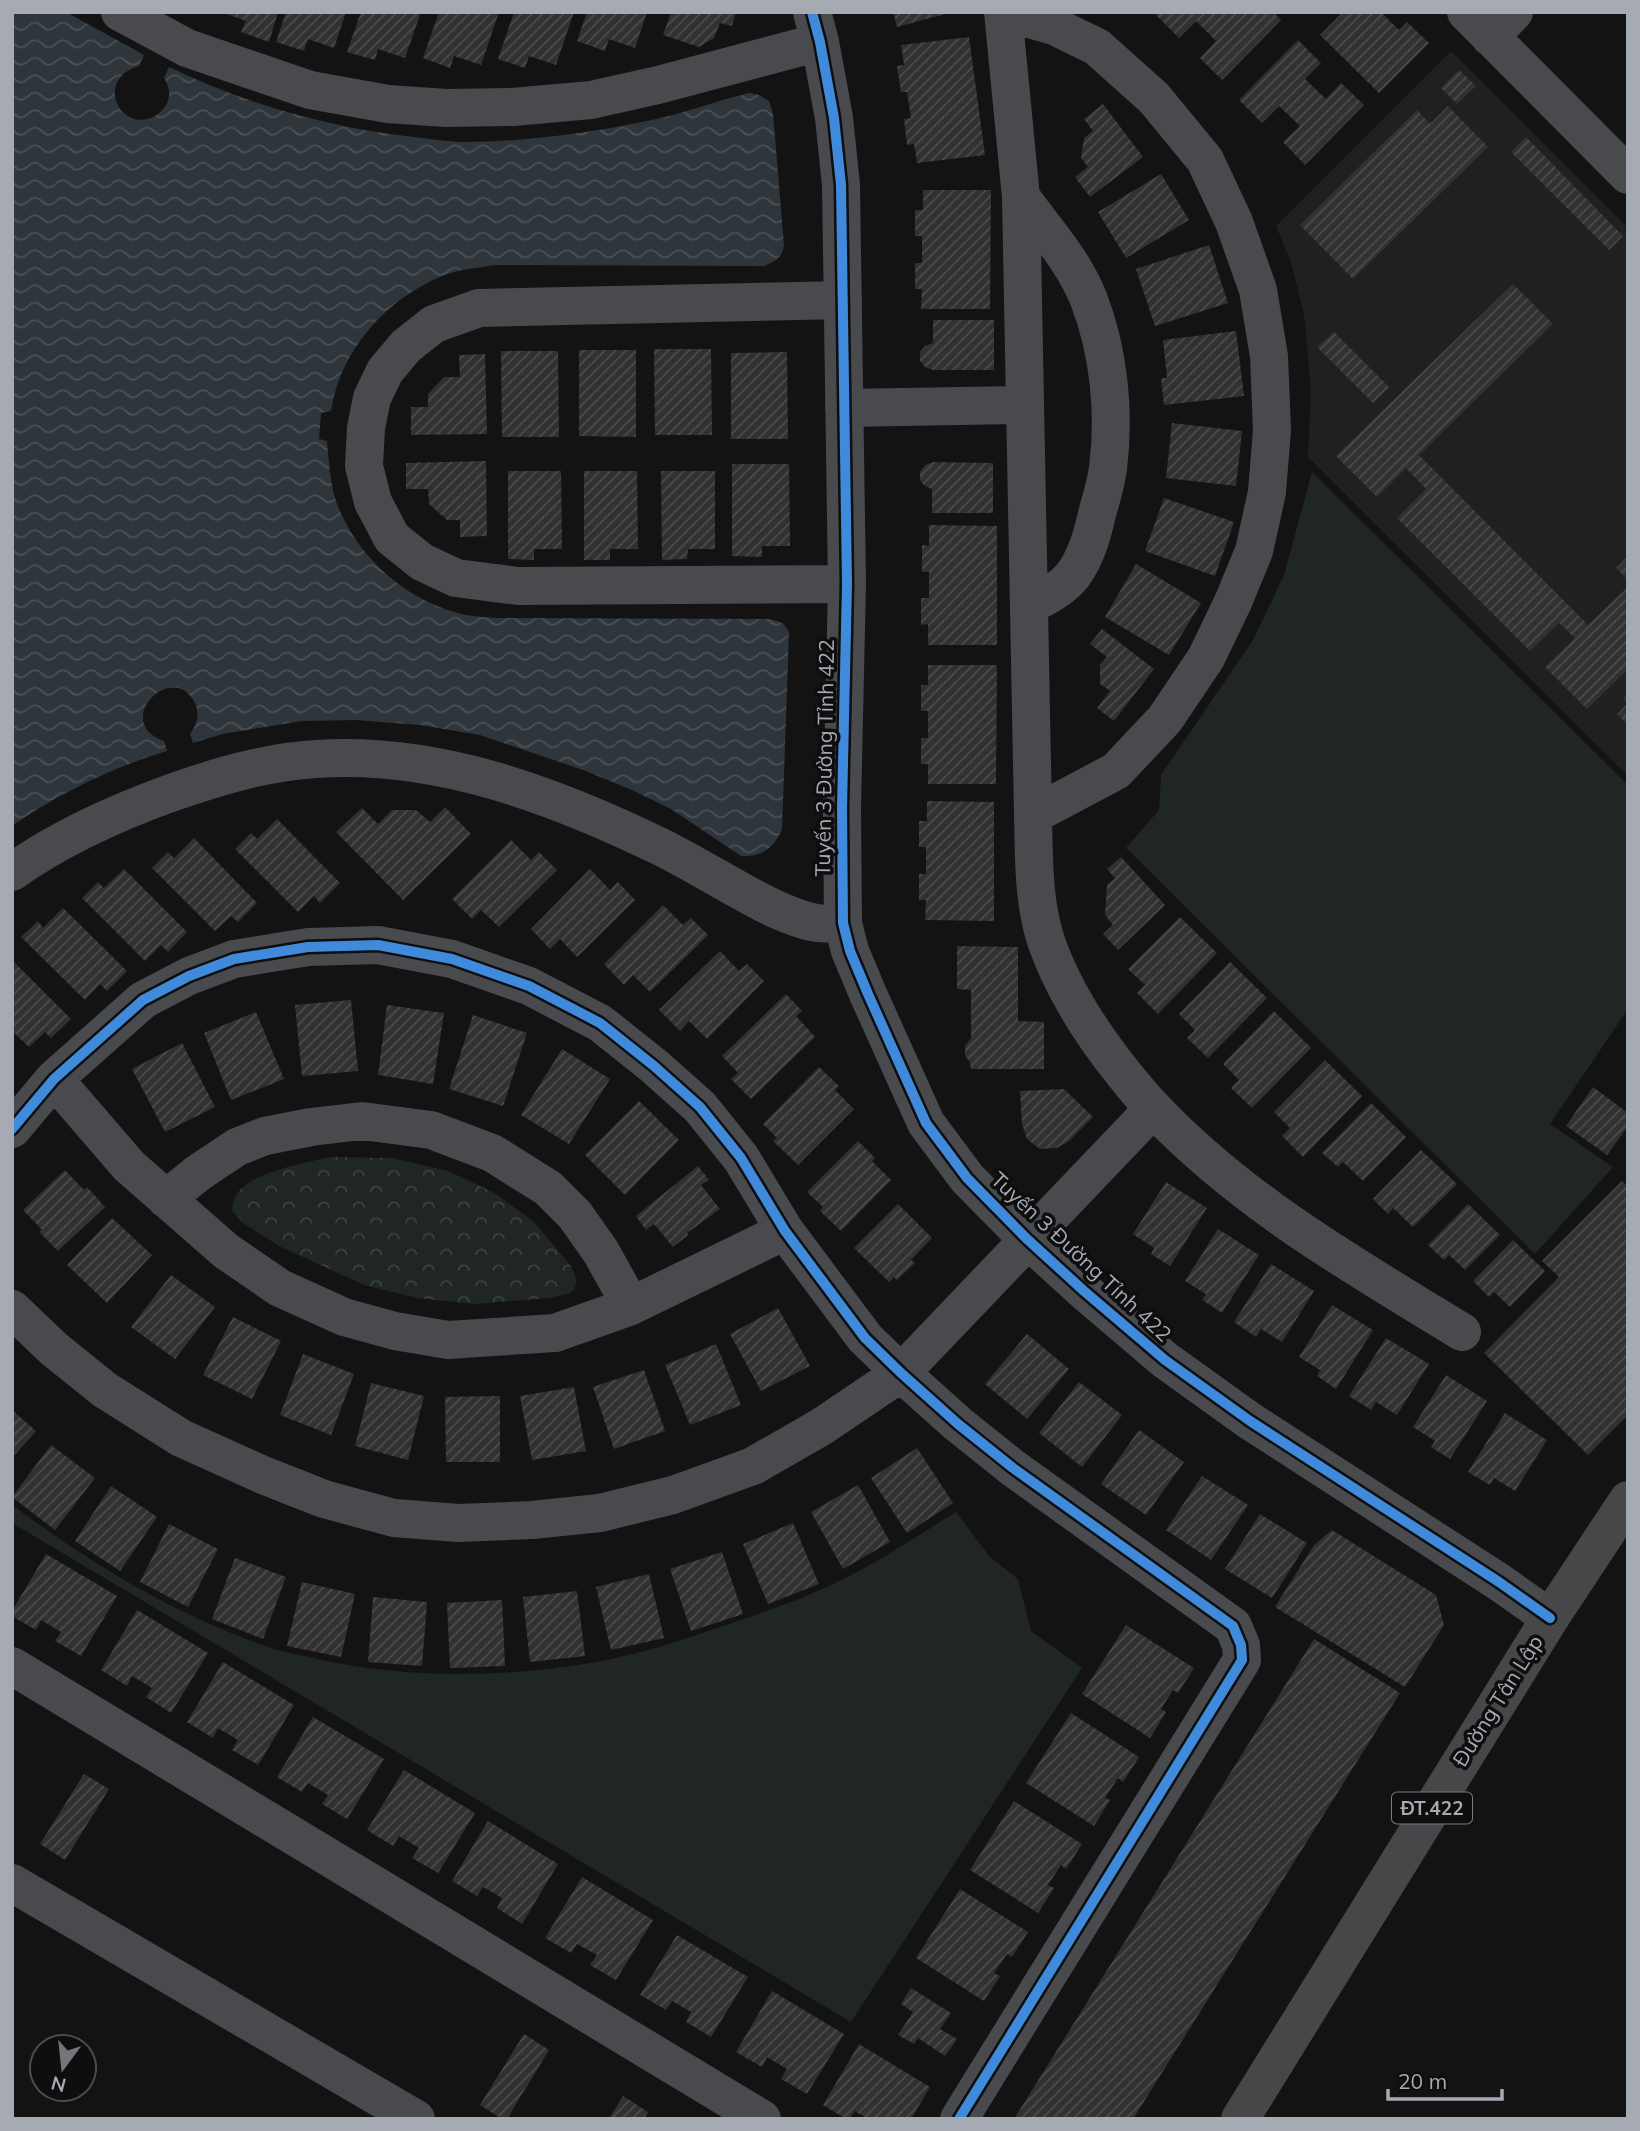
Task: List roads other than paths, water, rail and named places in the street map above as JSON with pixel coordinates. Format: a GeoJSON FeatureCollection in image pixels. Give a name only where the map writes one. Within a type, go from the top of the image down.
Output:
{"type":"FeatureCollection","features":[{"type":"Feature","properties":{"kind":"main road","name":"Đường Tân Lập"},"geometry":{"type":"LineString","coordinates":[[1240,2119],[1549,1618],[1628,1500]]}},
{"type":"Feature","properties":{"kind":"street"},"geometry":{"type":"LineString","coordinates":[[120,12],[187,48],[310,90],[388,104],[446,108],[513,107],[591,100],[658,85],[816,27]]}},
{"type":"Feature","properties":{"kind":"street"},"geometry":{"type":"LineString","coordinates":[[1033,815],[1116,771],[1165,719],[1206,658],[1254,551],[1267,492],[1272,430],[1269,356],[1258,290],[1234,222],[1205,160],[1154,98],[1097,47],[1054,26],[1004,12],[1021,197],[1024,405],[1030,605],[1033,815],[1035,888],[1046,940],[1070,997],[1096,1038],[1153,1109],[1213,1166],[1294,1228],[1462,1332]]}},
{"type":"Feature","properties":{"kind":"street"},"geometry":{"type":"LineString","coordinates":[[1490,20],[1628,174]]}},
{"type":"Feature","properties":{"kind":"street","name":"Tuyến 3 Đường Tỉnh 422"},"geometry":{"type":"LineString","coordinates":[[816,27],[834,118],[841,184],[847,584],[842,808],[843,923],[859,973],[926,1123],[967,1178],[1027,1238],[1164,1360],[1549,1618]]}},
{"type":"Feature","properties":{"kind":"street"},"geometry":{"type":"LineString","coordinates":[[1021,197],[1060,249],[1090,302],[1103,350],[1112,411],[1108,471],[1090,542],[1073,576],[1047,597],[1030,605]]}},
{"type":"Feature","properties":{"kind":"street"},"geometry":{"type":"LineString","coordinates":[[843,300],[478,308],[434,324],[406,346],[385,371],[372,398],[366,428],[365,466],[373,502],[392,538],[422,562],[456,578],[518,586],[847,584]]}},
{"type":"Feature","properties":{"kind":"street"},"geometry":{"type":"LineString","coordinates":[[844,408],[1024,405]]}},
{"type":"Feature","properties":{"kind":"street"},"geometry":{"type":"LineString","coordinates":[[12,872],[85,827],[209,779],[260,767],[316,759],[387,760],[442,768],[509,784],[584,811],[663,848],[784,914],[816,923],[843,923]]}},
{"type":"Feature","properties":{"kind":"street"},"geometry":{"type":"LineString","coordinates":[[12,1129],[54,1079],[143,1000],[189,976],[234,959],[307,947],[378,945],[452,959],[529,986],[600,1023],[700,1107],[741,1158],[785,1231],[865,1338],[901,1373],[1013,1468],[1233,1626],[1241,1645],[1242,1660],[959,2119]]}},
{"type":"Feature","properties":{"kind":"street"},"geometry":{"type":"LineString","coordinates":[[54,1079],[129,1166],[226,1251],[280,1288],[344,1317],[395,1331],[448,1340],[555,1333],[631,1306],[785,1231]]}},
{"type":"Feature","properties":{"kind":"street"},"geometry":{"type":"LineString","coordinates":[[12,1309],[54,1349],[105,1390],[181,1438],[262,1475],[324,1499],[394,1518],[458,1522],[532,1520],[600,1513],[673,1495],[752,1466],[821,1427],[901,1373],[1153,1109]]}},
{"type":"Feature","properties":{"kind":"street"},"geometry":{"type":"LineString","coordinates":[[166,1199],[237,1147],[265,1136],[362,1121],[431,1130],[492,1153],[548,1188],[575,1215],[601,1252],[631,1306]]}},
{"type":"Feature","properties":{"kind":"street"},"geometry":{"type":"LineString","coordinates":[[12,1666],[762,2119]]}},
{"type":"Feature","properties":{"kind":"street"},"geometry":{"type":"LineString","coordinates":[[12,1883],[416,2119]]}},
{"type":"Feature","properties":{"kind":"water"},"geometry":{"type":"Polygon","coordinates":[[[12,12],[66,12],[144,55],[139,66],[126,72],[118,81],[115,91],[121,110],[129,117],[139,120],[154,117],[166,106],[169,93],[164,78],[169,67],[288,113],[382,133],[461,142],[557,136],[605,129],[664,117],[749,93],[769,101],[773,113],[784,246],[777,259],[764,266],[495,265],[442,276],[394,305],[367,331],[347,363],[331,411],[321,413],[319,439],[327,441],[337,504],[358,543],[388,576],[425,600],[445,609],[466,615],[498,618],[768,619],[783,624],[789,632],[782,829],[771,846],[755,855],[741,856],[671,809],[634,791],[586,771],[480,735],[420,725],[356,720],[302,721],[222,734],[193,743],[190,734],[197,719],[195,703],[185,691],[173,687],[151,698],[144,709],[143,721],[149,732],[164,741],[167,751],[86,782],[12,826],[12,12]]]}}]}
